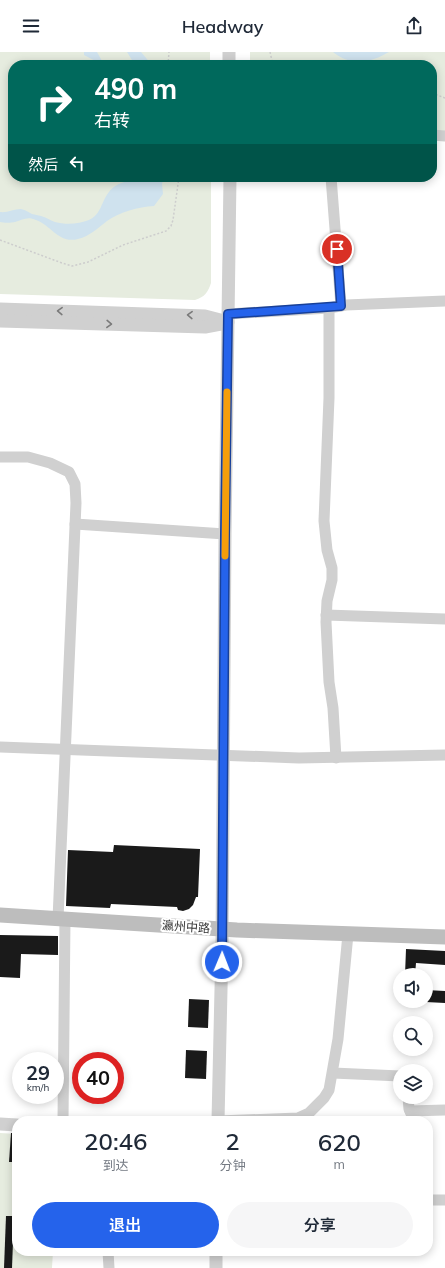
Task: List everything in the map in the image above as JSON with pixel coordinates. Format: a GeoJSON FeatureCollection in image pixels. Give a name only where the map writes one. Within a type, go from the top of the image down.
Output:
{"type":"FeatureCollection","features":[{"type":"Feature","properties":{"kind":"main road","name":"瀛州中路"},"geometry":{"type":"LineString","coordinates":[[0,915],[222,929],[445,937]]}},
{"type":"Feature","properties":{"kind":"street"},"geometry":{"type":"LineString","coordinates":[[218,1116],[222,929],[230,182]]}},
{"type":"Feature","properties":{"kind":"street"},"geometry":{"type":"LineString","coordinates":[[331,182],[341,306]]}},
{"type":"Feature","properties":{"kind":"street"},"geometry":{"type":"LineString","coordinates":[[0,309],[228,318],[341,306],[445,301]]}},
{"type":"Feature","properties":{"kind":"street"},"geometry":{"type":"LineString","coordinates":[[329,308],[329,398],[324,521],[332,568],[332,580],[327,602],[326,615],[329,682],[333,708],[336,758]]}},
{"type":"Feature","properties":{"kind":"street"},"geometry":{"type":"LineString","coordinates":[[0,321],[205,327],[228,318]]}},
{"type":"Feature","properties":{"kind":"street"},"geometry":{"type":"LineString","coordinates":[[0,457],[28,457],[50,463],[69,472],[75,484],[76,502],[66,749],[62,919],[63,1116]]}},
{"type":"Feature","properties":{"kind":"street"},"geometry":{"type":"LineString","coordinates":[[75,524],[225,534]]}},
{"type":"Feature","properties":{"kind":"street"},"geometry":{"type":"LineString","coordinates":[[326,615],[445,619]]}},
{"type":"Feature","properties":{"kind":"street"},"geometry":{"type":"LineString","coordinates":[[0,747],[299,758],[445,755]]}},
{"type":"Feature","properties":{"kind":"street"},"geometry":{"type":"LineString","coordinates":[[302,1116],[308,1113],[324,1098],[329,1090],[338,1039],[348,934]]}},
{"type":"Feature","properties":{"kind":"street"},"geometry":{"type":"LineString","coordinates":[[333,1073],[393,1076]]}},
{"type":"Feature","properties":{"kind":"street"},"geometry":{"type":"LineString","coordinates":[[409,1104],[412,1116],[445,1110]]}},
{"type":"Feature","properties":{"kind":"street"},"geometry":{"type":"LineString","coordinates":[[0,1124],[12,1125]]}},
{"type":"Feature","properties":{"kind":"street"},"geometry":{"type":"LineString","coordinates":[[433,1200],[445,1200]]}},
{"type":"Feature","properties":{"kind":"street"},"geometry":{"type":"LineString","coordinates":[[108,1256],[109,1268]]}},
{"type":"Feature","properties":{"kind":"street"},"geometry":{"type":"LineString","coordinates":[[216,1256],[216,1268]]}},
{"type":"Feature","properties":{"kind":"path"},"geometry":{"type":"LineString","coordinates":[[0,240],[12,246],[72,266],[88,262],[123,245],[166,231],[171,226],[173,220],[178,182]]}},
{"type":"Feature","properties":{"kind":"shaded area"},"geometry":{"type":"Polygon","coordinates":[[[0,52],[210,52],[210,60],[8,60],[8,182],[211,182],[211,283],[204,296],[195,300],[0,294],[0,52]]]}},
{"type":"Feature","properties":{"kind":"shaded area"},"geometry":{"type":"Polygon","coordinates":[[[250,52],[445,52],[445,131],[437,130],[437,60],[250,60],[250,52]]]}},
{"type":"Feature","properties":{"kind":"shaded area"},"geometry":{"type":"Polygon","coordinates":[[[0,1133],[12,1134],[12,1256],[53,1256],[52,1268],[0,1268],[0,1133]]]}},
{"type":"Feature","properties":{"kind":"water"},"geometry":{"type":"Polygon","coordinates":[[[84,52],[97,52],[101,60],[94,60],[84,55],[84,52]]]}},
{"type":"Feature","properties":{"kind":"water"},"geometry":{"type":"Polygon","coordinates":[[[127,52],[141,52],[148,60],[132,60],[127,52]]]}},
{"type":"Feature","properties":{"kind":"water"},"geometry":{"type":"Polygon","coordinates":[[[333,52],[389,52],[372,60],[347,60],[333,52]]]}},
{"type":"Feature","properties":{"kind":"water"},"geometry":{"type":"Polygon","coordinates":[[[124,182],[163,182],[163,194],[154,206],[136,209],[118,215],[107,221],[90,234],[78,239],[71,240],[61,237],[42,223],[30,218],[12,223],[0,222],[0,212],[21,209],[64,224],[72,224],[89,220],[98,213],[109,192],[124,182]]]}},
{"type":"Feature","properties":{"kind":"building"},"geometry":{"type":"Polygon","coordinates":[[[114,845],[200,849],[198,897],[196,897],[193,905],[189,909],[183,911],[178,910],[177,907],[111,904],[110,908],[66,906],[68,850],[113,852],[114,845]]]}},
{"type":"Feature","properties":{"kind":"building"},"geometry":{"type":"Polygon","coordinates":[[[0,935],[58,936],[58,955],[21,954],[20,978],[0,977],[0,935]]]}},
{"type":"Feature","properties":{"kind":"building"},"geometry":{"type":"Polygon","coordinates":[[[406,949],[445,951],[445,965],[416,963],[416,968],[405,968],[406,949]]]}},
{"type":"Feature","properties":{"kind":"building"},"geometry":{"type":"Polygon","coordinates":[[[433,990],[445,991],[445,1003],[433,1002],[433,990]]]}},
{"type":"Feature","properties":{"kind":"building"},"geometry":{"type":"Polygon","coordinates":[[[189,999],[209,1000],[208,1028],[188,1027],[189,999]]]}},
{"type":"Feature","properties":{"kind":"building"},"geometry":{"type":"Polygon","coordinates":[[[186,1050],[207,1051],[206,1079],[185,1078],[186,1050]]]}},
{"type":"Feature","properties":{"kind":"building"},"geometry":{"type":"Polygon","coordinates":[[[11,1133],[12,1133],[12,1162],[9,1162],[11,1133]]]}},
{"type":"Feature","properties":{"kind":"building"},"geometry":{"type":"Polygon","coordinates":[[[6,1216],[12,1216],[12,1268],[4,1268],[6,1216]]]}},
{"type":"Feature","properties":{"kind":"slow traffic"},"geometry":{"type":"LineString","coordinates":[[225,556],[227,392]]}},
{"type":"Feature","properties":{"kind":"route"},"geometry":{"type":"LineString","coordinates":[[222,962],[228,314],[341,306],[337,249]]}}]}
